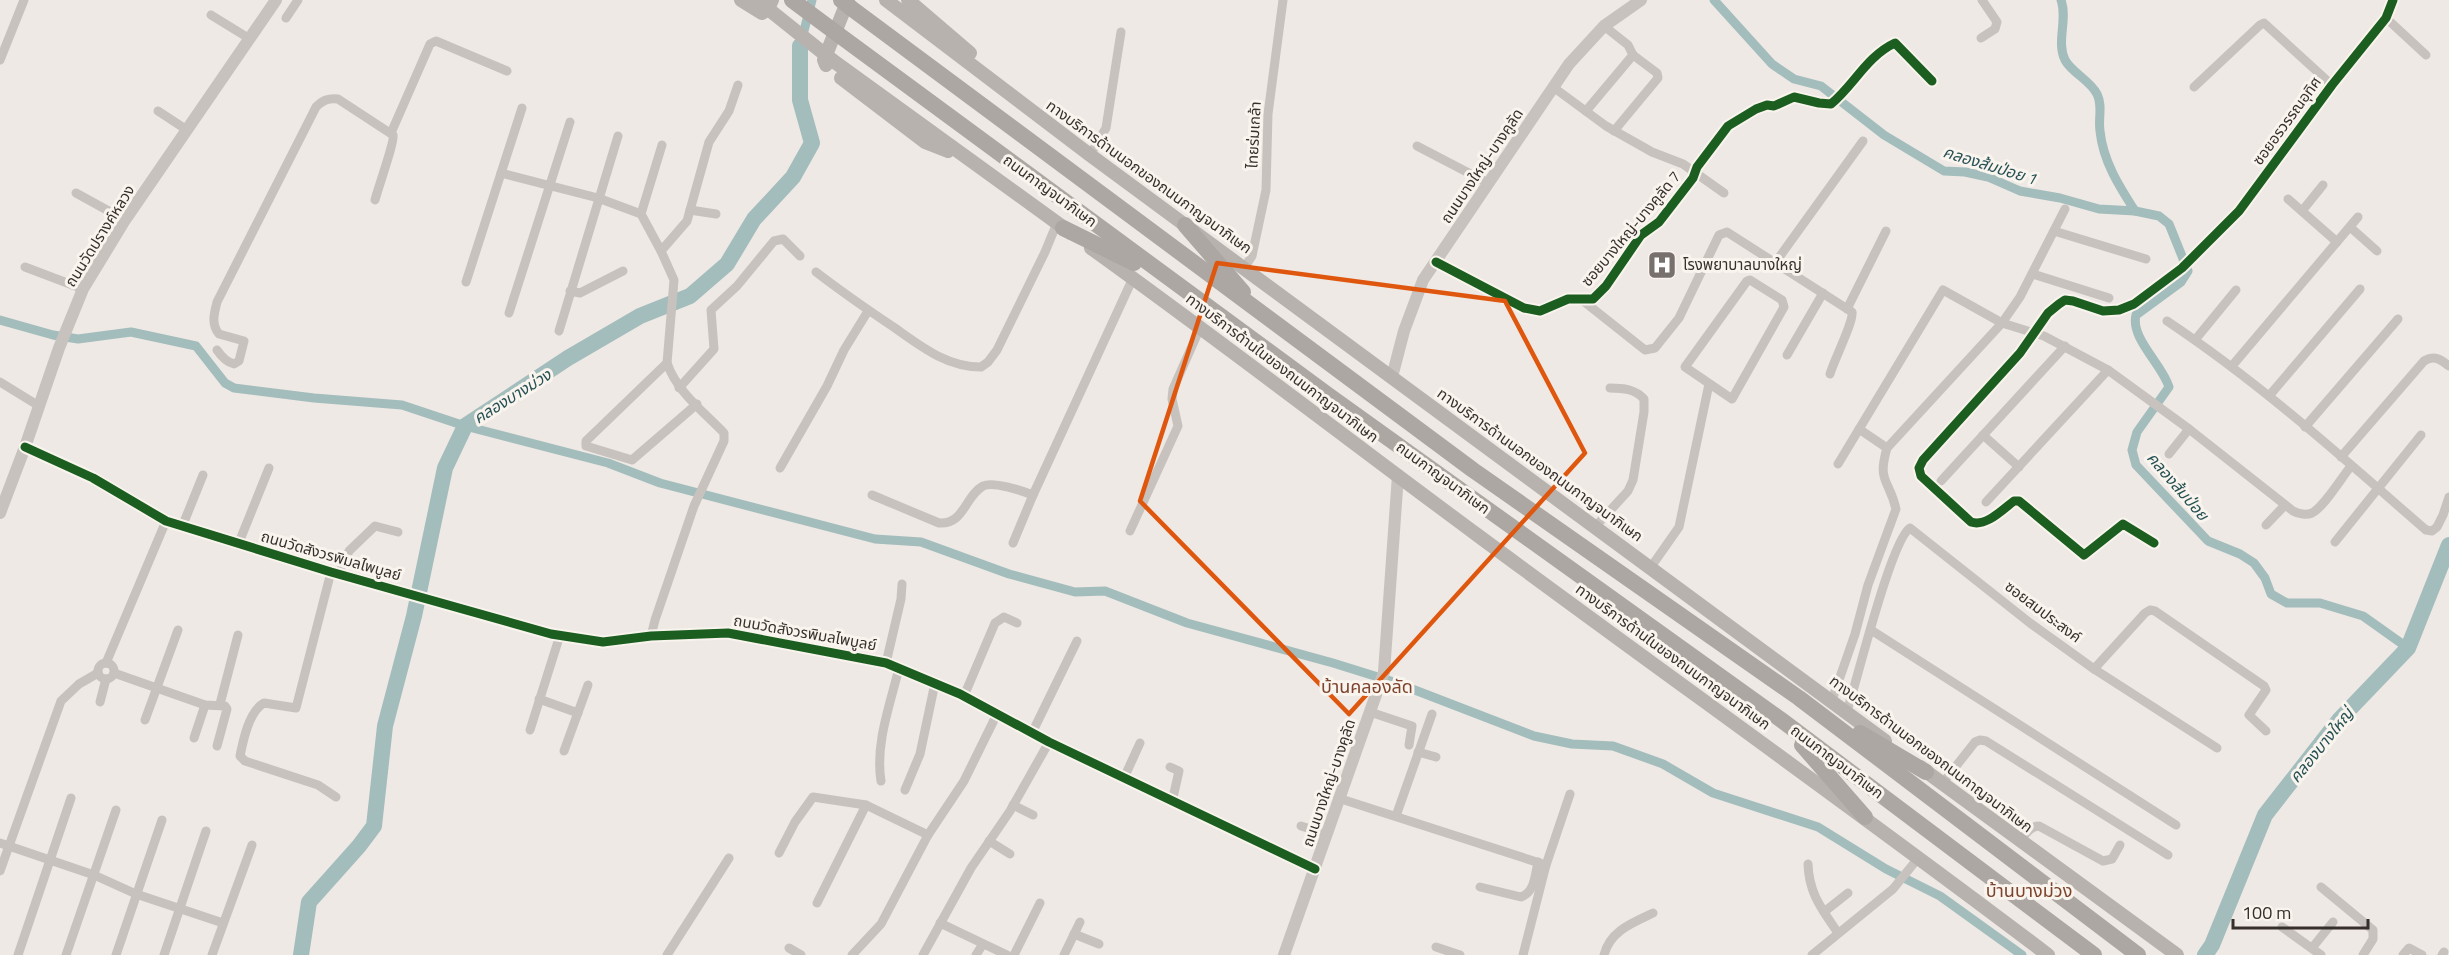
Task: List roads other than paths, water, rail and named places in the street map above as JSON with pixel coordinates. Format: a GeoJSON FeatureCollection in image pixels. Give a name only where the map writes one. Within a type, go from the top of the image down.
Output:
{"type":"FeatureCollection","features":[{"type":"Feature","properties":{"kind":"highway","name":"ถนนกาญจนาภิเษก"},"geometry":{"type":"LineString","coordinates":[[792,0],[1175,284],[1780,719],[2094,955]]}},
{"type":"Feature","properties":{"kind":"highway","name":"ถนนกาญจนาภิเษก"},"geometry":{"type":"LineString","coordinates":[[847,3],[1473,470],[1799,698],[2138,955]]}},
{"type":"Feature","properties":{"kind":"highway"},"geometry":{"type":"LineString","coordinates":[[1185,225],[1265,317]]}},
{"type":"Feature","properties":{"kind":"highway"},"geometry":{"type":"LineString","coordinates":[[1060,226],[1175,284]]}},
{"type":"Feature","properties":{"kind":"highway"},"geometry":{"type":"LineString","coordinates":[[1799,698],[1926,772]]}},
{"type":"Feature","properties":{"kind":"highway"},"geometry":{"type":"LineString","coordinates":[[1780,719],[1865,817]]}},
{"type":"Feature","properties":{"kind":"main road"},"geometry":{"type":"LineString","coordinates":[[741,0],[762,13],[768,9],[772,0]]}},
{"type":"Feature","properties":{"kind":"main road","name":"ทางบริการด้านในของถนนกาญจนาภิเษก"},"geometry":{"type":"LineString","coordinates":[[756,0],[832,60],[1133,278],[1865,817],[2048,955]]}},
{"type":"Feature","properties":{"kind":"main road","name":"ทางบริการด้านนอกของถนนกาญจนาภิเษก"},"geometry":{"type":"LineString","coordinates":[[886,0],[1090,155],[1847,711],[2019,842],[2177,955]]}},
{"type":"Feature","properties":{"kind":"main road"},"geometry":{"type":"LineString","coordinates":[[908,0],[978,59],[1005,89]]}},
{"type":"Feature","properties":{"kind":"main road"},"geometry":{"type":"LineString","coordinates":[[847,3],[824,60],[827,66],[925,142],[975,162]]}},
{"type":"Feature","properties":{"kind":"street"},"geometry":{"type":"LineString","coordinates":[[0,60],[24,0]]}},
{"type":"Feature","properties":{"kind":"street","name":"ถนนวัดปรางค์หลวง"},"geometry":{"type":"LineString","coordinates":[[0,513],[58,348],[83,289],[125,220],[276,0]]}},
{"type":"Feature","properties":{"kind":"street"},"geometry":{"type":"LineString","coordinates":[[286,18],[298,0]]}},
{"type":"Feature","properties":{"kind":"street","name":"ไทยร่มเกล้า"},"geometry":{"type":"LineString","coordinates":[[1244,268],[1252,256],[1266,190],[1268,114],[1283,0]]}},
{"type":"Feature","properties":{"kind":"street","name":"ถนนบางใหญ่-บางคูลัด"},"geometry":{"type":"LineString","coordinates":[[1392,377],[1423,280],[1569,63],[1604,26],[1641,0]]}},
{"type":"Feature","properties":{"kind":"street"},"geometry":{"type":"LineString","coordinates":[[1981,38],[1995,28],[1997,22],[1982,0]]}},
{"type":"Feature","properties":{"kind":"street","name":"ซอยอรวรรณอุทิศ"},"geometry":{"type":"LineString","coordinates":[[2035,332],[2048,314],[2065,300],[2103,311],[2119,310],[2134,304],[2182,268],[2239,211],[2332,85],[2386,18],[2393,0]]}},
{"type":"Feature","properties":{"kind":"street"},"geometry":{"type":"LineString","coordinates":[[211,15],[250,39]]}},
{"type":"Feature","properties":{"kind":"street"},"geometry":{"type":"LineString","coordinates":[[2386,18],[2427,55]]}},
{"type":"Feature","properties":{"kind":"street"},"geometry":{"type":"LineString","coordinates":[[2194,87],[2264,23],[2332,85]]}},
{"type":"Feature","properties":{"kind":"street"},"geometry":{"type":"LineString","coordinates":[[1604,26],[1628,45],[1633,55],[1657,73],[1658,78],[1614,131]]}},
{"type":"Feature","properties":{"kind":"street"},"geometry":{"type":"LineString","coordinates":[[1090,155],[1106,128],[1121,33]]}},
{"type":"Feature","properties":{"kind":"street"},"geometry":{"type":"LineString","coordinates":[[391,133],[429,44],[436,41],[507,71]]}},
{"type":"Feature","properties":{"kind":"street","name":"ซอยบางใหญ่-บางคูลัด 7"},"geometry":{"type":"LineString","coordinates":[[1436,262],[1524,308],[1540,311],[1568,299],[1593,299],[1641,235],[1659,222],[1693,178],[1694,172],[1728,126],[1756,108],[1774,106],[1794,97],[1832,104],[1867,64],[1895,43],[1932,81]]}},
{"type":"Feature","properties":{"kind":"street"},"geometry":{"type":"LineString","coordinates":[[1586,111],[1633,55]]}},
{"type":"Feature","properties":{"kind":"street"},"geometry":{"type":"LineString","coordinates":[[661,251],[681,231],[687,221],[709,142],[729,111],[738,85]]}},
{"type":"Feature","properties":{"kind":"street"},"geometry":{"type":"LineString","coordinates":[[1553,87],[1614,131],[1652,152],[1683,164],[1724,193]]}},
{"type":"Feature","properties":{"kind":"street"},"geometry":{"type":"LineString","coordinates":[[217,350],[230,363],[234,364],[239,361],[244,341],[219,334],[216,331],[214,323],[217,302],[321,101],[330,98],[338,99],[391,133],[395,141],[382,171],[375,200]]}},
{"type":"Feature","properties":{"kind":"street"},"geometry":{"type":"LineString","coordinates":[[466,282],[522,108]]}},
{"type":"Feature","properties":{"kind":"street"},"geometry":{"type":"LineString","coordinates":[[158,111],[187,130]]}},
{"type":"Feature","properties":{"kind":"street"},"geometry":{"type":"LineString","coordinates":[[509,313],[570,122]]}},
{"type":"Feature","properties":{"kind":"street"},"geometry":{"type":"LineString","coordinates":[[559,331],[618,136]]}},
{"type":"Feature","properties":{"kind":"street"},"geometry":{"type":"LineString","coordinates":[[1775,263],[1863,141]]}},
{"type":"Feature","properties":{"kind":"street"},"geometry":{"type":"LineString","coordinates":[[641,214],[662,145]]}},
{"type":"Feature","properties":{"kind":"street"},"geometry":{"type":"LineString","coordinates":[[1417,146],[1488,183]]}},
{"type":"Feature","properties":{"kind":"street"},"geometry":{"type":"LineString","coordinates":[[501,173],[598,198],[641,214],[661,251],[674,284],[667,363],[679,388],[724,432],[725,437],[694,506],[651,636]]}},
{"type":"Feature","properties":{"kind":"street"},"geometry":{"type":"LineString","coordinates":[[2302,211],[2324,185]]}},
{"type":"Feature","properties":{"kind":"street"},"geometry":{"type":"LineString","coordinates":[[76,192],[125,220]]}},
{"type":"Feature","properties":{"kind":"street"},"geometry":{"type":"LineString","coordinates":[[2288,199],[2337,242]]}},
{"type":"Feature","properties":{"kind":"street"},"geometry":{"type":"LineString","coordinates":[[1832,700],[1855,634],[1868,585],[1896,509],[1894,499],[1882,477],[1882,464],[1887,448],[2002,323],[2033,274],[2064,209]]}},
{"type":"Feature","properties":{"kind":"street"},"geometry":{"type":"LineString","coordinates":[[690,210],[716,214]]}},
{"type":"Feature","properties":{"kind":"street"},"geometry":{"type":"LineString","coordinates":[[2232,366],[2358,217]]}},
{"type":"Feature","properties":{"kind":"street"},"geometry":{"type":"LineString","coordinates":[[816,272],[933,355],[956,364],[981,367],[997,350],[1060,226]]}},
{"type":"Feature","properties":{"kind":"street"},"geometry":{"type":"LineString","coordinates":[[2350,227],[2377,251]]}},
{"type":"Feature","properties":{"kind":"street"},"geometry":{"type":"LineString","coordinates":[[1847,309],[1886,231]]}},
{"type":"Feature","properties":{"kind":"street"},"geometry":{"type":"LineString","coordinates":[[2054,231],[2146,259]]}},
{"type":"Feature","properties":{"kind":"street"},"geometry":{"type":"LineString","coordinates":[[1582,300],[1645,350],[1655,348],[1679,318],[1719,234],[1727,232],[1852,312],[1853,318],[1837,352],[1830,374]]}},
{"type":"Feature","properties":{"kind":"street"},"geometry":{"type":"LineString","coordinates":[[679,388],[714,349],[711,310],[737,286],[774,241],[783,239],[800,256]]}},
{"type":"Feature","properties":{"kind":"street"},"geometry":{"type":"LineString","coordinates":[[26,267],[83,289]]}},
{"type":"Feature","properties":{"kind":"street"},"geometry":{"type":"LineString","coordinates":[[570,291],[580,293],[623,271]]}},
{"type":"Feature","properties":{"kind":"street"},"geometry":{"type":"LineString","coordinates":[[2033,274],[2109,298]]}},
{"type":"Feature","properties":{"kind":"street"},"geometry":{"type":"LineString","coordinates":[[1013,543],[1133,278]]}},
{"type":"Feature","properties":{"kind":"street"},"geometry":{"type":"LineString","coordinates":[[1750,280],[1782,300],[1784,307],[1732,399],[1709,384],[1686,369],[1685,365],[1750,280]]}},
{"type":"Feature","properties":{"kind":"street"},"geometry":{"type":"LineString","coordinates":[[2269,396],[2360,289]]}},
{"type":"Feature","properties":{"kind":"street"},"geometry":{"type":"LineString","coordinates":[[1838,464],[1943,290],[2002,323],[2035,332],[2108,370],[2189,429],[2285,505],[2302,515],[2311,514],[2318,508],[2351,466]]}},
{"type":"Feature","properties":{"kind":"street"},"geometry":{"type":"LineString","coordinates":[[2196,340],[2236,290]]}},
{"type":"Feature","properties":{"kind":"street"},"geometry":{"type":"LineString","coordinates":[[1787,355],[1823,293]]}},
{"type":"Feature","properties":{"kind":"street"},"geometry":{"type":"LineString","coordinates":[[780,468],[827,386],[844,350],[868,311]]}},
{"type":"Feature","properties":{"kind":"street"},"geometry":{"type":"LineString","coordinates":[[2306,427],[2398,319]]}},
{"type":"Feature","properties":{"kind":"street"},"geometry":{"type":"LineString","coordinates":[[2167,321],[2232,366],[2426,530],[2432,531],[2437,527],[2444,516],[2449,497]]}},
{"type":"Feature","properties":{"kind":"street"},"geometry":{"type":"LineString","coordinates":[[1130,531],[1178,426],[1172,399],[1173,390],[1200,328]]}},
{"type":"Feature","properties":{"kind":"street"},"geometry":{"type":"LineString","coordinates":[[2035,332],[2020,353],[1923,460],[1919,468],[1921,476],[1971,522],[1978,524],[2014,501],[2019,501],[2084,555],[2124,524],[2154,543]]}},
{"type":"Feature","properties":{"kind":"street"},"geometry":{"type":"LineString","coordinates":[[1941,481],[2065,346]]}},
{"type":"Feature","properties":{"kind":"street"},"geometry":{"type":"LineString","coordinates":[[2341,457],[2424,361],[2438,358],[2449,366]]}},
{"type":"Feature","properties":{"kind":"street"},"geometry":{"type":"LineString","coordinates":[[667,363],[586,441],[586,446],[632,460],[697,404]]}},
{"type":"Feature","properties":{"kind":"street"},"geometry":{"type":"LineString","coordinates":[[1986,502],[2108,370]]}},
{"type":"Feature","properties":{"kind":"street"},"geometry":{"type":"LineString","coordinates":[[0,382],[39,406]]}},
{"type":"Feature","properties":{"kind":"street"},"geometry":{"type":"LineString","coordinates":[[1651,567],[1679,527],[1709,384]]}},
{"type":"Feature","properties":{"kind":"street"},"geometry":{"type":"LineString","coordinates":[[1595,528],[1628,491],[1633,480],[1645,406],[1644,399],[1637,393],[1626,389],[1610,388]]}},
{"type":"Feature","properties":{"kind":"street"},"geometry":{"type":"LineString","coordinates":[[1860,429],[1887,448]]}},
{"type":"Feature","properties":{"kind":"street"},"geometry":{"type":"LineString","coordinates":[[2169,454],[2189,429]]}},
{"type":"Feature","properties":{"kind":"street"},"geometry":{"type":"LineString","coordinates":[[1983,435],[2019,466]]}},
{"type":"Feature","properties":{"kind":"street"},"geometry":{"type":"LineString","coordinates":[[2335,542],[2421,435]]}},
{"type":"Feature","properties":{"kind":"street","name":"ถนนวัดสังวรพิมลไพบูลย์"},"geometry":{"type":"LineString","coordinates":[[25,447],[93,478],[166,521],[182,527],[393,590],[560,635],[603,642],[651,636],[728,633],[886,663],[964,696],[1049,742],[1316,869]]}},
{"type":"Feature","properties":{"kind":"street"},"geometry":{"type":"LineString","coordinates":[[238,545],[269,468]]}},
{"type":"Feature","properties":{"kind":"street"},"geometry":{"type":"LineString","coordinates":[[182,527],[203,475]]}},
{"type":"Feature","properties":{"kind":"street","name":"ถนนบางใหญ่-บางคูลัด"},"geometry":{"type":"LineString","coordinates":[[1284,955],[1384,672],[1398,475]]}},
{"type":"Feature","properties":{"kind":"street"},"geometry":{"type":"LineString","coordinates":[[872,495],[939,523],[948,524],[956,519],[983,486],[990,484],[1021,490],[1033,495]]}},
{"type":"Feature","properties":{"kind":"street"},"geometry":{"type":"LineString","coordinates":[[2266,525],[2285,505]]}},
{"type":"Feature","properties":{"kind":"street"},"geometry":{"type":"LineString","coordinates":[[100,702],[106,675],[100,666],[106,663],[166,521]]}},
{"type":"Feature","properties":{"kind":"street"},"geometry":{"type":"LineString","coordinates":[[336,797],[318,784],[245,761],[240,756],[249,726],[259,706],[264,704],[296,708],[335,573],[349,551],[375,526],[398,532]]}},
{"type":"Feature","properties":{"kind":"street","name":"ซอยสมประสงค์"},"geometry":{"type":"LineString","coordinates":[[1847,711],[1900,540],[1905,531],[1910,528],[2030,623],[2094,669]]}},
{"type":"Feature","properties":{"kind":"street"},"geometry":{"type":"LineString","coordinates":[[886,663],[902,584]]}},
{"type":"Feature","properties":{"kind":"street"},"geometry":{"type":"LineString","coordinates":[[2217,748],[2094,669],[2150,610],[2155,611],[2264,686],[2265,694],[2249,716],[2266,730]]}},
{"type":"Feature","properties":{"kind":"street"},"geometry":{"type":"LineString","coordinates":[[964,696],[995,622],[1004,617],[1017,623]]}},
{"type":"Feature","properties":{"kind":"street"},"geometry":{"type":"LineString","coordinates":[[145,720],[178,630]]}},
{"type":"Feature","properties":{"kind":"street"},"geometry":{"type":"LineString","coordinates":[[1871,630],[2176,825]]}},
{"type":"Feature","properties":{"kind":"street"},"geometry":{"type":"LineString","coordinates":[[220,704],[238,635]]}},
{"type":"Feature","properties":{"kind":"street"},"geometry":{"type":"LineString","coordinates":[[530,730],[560,635]]}},
{"type":"Feature","properties":{"kind":"street"},"geometry":{"type":"LineString","coordinates":[[1032,733],[1077,641]]}},
{"type":"Feature","properties":{"kind":"street"},"geometry":{"type":"LineString","coordinates":[[881,781],[879,760],[882,741],[899,668]]}},
{"type":"Feature","properties":{"kind":"street"},"geometry":{"type":"LineString","coordinates":[[0,871],[5,844],[61,701],[79,684],[106,675],[205,705],[220,704],[227,709],[217,746]]}},
{"type":"Feature","properties":{"kind":"street"},"geometry":{"type":"LineString","coordinates":[[905,790],[920,753],[935,683]]}},
{"type":"Feature","properties":{"kind":"street"},"geometry":{"type":"LineString","coordinates":[[564,751],[588,684]]}},
{"type":"Feature","properties":{"kind":"street"},"geometry":{"type":"LineString","coordinates":[[539,699],[579,713]]}},
{"type":"Feature","properties":{"kind":"street"},"geometry":{"type":"LineString","coordinates":[[194,738],[205,705]]}},
{"type":"Feature","properties":{"kind":"street"},"geometry":{"type":"LineString","coordinates":[[1370,712],[1412,726],[1409,745]]}},
{"type":"Feature","properties":{"kind":"street"},"geometry":{"type":"LineString","coordinates":[[852,955],[881,924],[928,835],[964,781],[997,714]]}},
{"type":"Feature","properties":{"kind":"street"},"geometry":{"type":"LineString","coordinates":[[1396,816],[1432,714]]}},
{"type":"Feature","properties":{"kind":"street"},"geometry":{"type":"LineString","coordinates":[[1942,784],[1975,742],[1986,741],[2168,855]]}},
{"type":"Feature","properties":{"kind":"street"},"geometry":{"type":"LineString","coordinates":[[923,955],[970,868],[1013,805],[1049,742]]}},
{"type":"Feature","properties":{"kind":"street"},"geometry":{"type":"LineString","coordinates":[[1124,778],[1140,742]]}},
{"type":"Feature","properties":{"kind":"street"},"geometry":{"type":"LineString","coordinates":[[1418,752],[1436,757]]}},
{"type":"Feature","properties":{"kind":"street"},"geometry":{"type":"LineString","coordinates":[[1170,767],[1179,771],[1172,802]]}},
{"type":"Feature","properties":{"kind":"street"},"geometry":{"type":"LineString","coordinates":[[1480,887],[1521,897],[1527,895],[1532,889],[1570,794]]}},
{"type":"Feature","properties":{"kind":"street"},"geometry":{"type":"LineString","coordinates":[[779,853],[795,822],[813,797],[866,805],[928,835]]}},
{"type":"Feature","properties":{"kind":"street"},"geometry":{"type":"LineString","coordinates":[[18,955],[71,798]]}},
{"type":"Feature","properties":{"kind":"street"},"geometry":{"type":"LineString","coordinates":[[1338,798],[1542,863]]}},
{"type":"Feature","properties":{"kind":"street"},"geometry":{"type":"LineString","coordinates":[[817,903],[866,805]]}},
{"type":"Feature","properties":{"kind":"street"},"geometry":{"type":"LineString","coordinates":[[1013,805],[1033,815]]}},
{"type":"Feature","properties":{"kind":"street"},"geometry":{"type":"LineString","coordinates":[[66,955],[116,810]]}},
{"type":"Feature","properties":{"kind":"street"},"geometry":{"type":"LineString","coordinates":[[116,955],[162,820]]}},
{"type":"Feature","properties":{"kind":"street"},"geometry":{"type":"LineString","coordinates":[[1300,826],[1327,834]]}},
{"type":"Feature","properties":{"kind":"street"},"geometry":{"type":"LineString","coordinates":[[2019,842],[2034,826],[2039,826],[2103,861],[2112,859],[2120,845]]}},
{"type":"Feature","properties":{"kind":"street"},"geometry":{"type":"LineString","coordinates":[[164,955],[206,831]]}},
{"type":"Feature","properties":{"kind":"street"},"geometry":{"type":"LineString","coordinates":[[989,841],[1010,854]]}},
{"type":"Feature","properties":{"kind":"street"},"geometry":{"type":"LineString","coordinates":[[5,844],[94,875],[136,894],[223,923]]}},
{"type":"Feature","properties":{"kind":"street"},"geometry":{"type":"LineString","coordinates":[[212,955],[252,845]]}},
{"type":"Feature","properties":{"kind":"street"},"geometry":{"type":"LineString","coordinates":[[1812,955],[1893,889],[1918,857]]}},
{"type":"Feature","properties":{"kind":"street"},"geometry":{"type":"LineString","coordinates":[[667,955],[729,858]]}},
{"type":"Feature","properties":{"kind":"street"},"geometry":{"type":"LineString","coordinates":[[1523,955],[1542,863]]}},
{"type":"Feature","properties":{"kind":"street"},"geometry":{"type":"LineString","coordinates":[[1808,864],[1809,882],[1813,895],[1838,933]]}},
{"type":"Feature","properties":{"kind":"street"},"geometry":{"type":"LineString","coordinates":[[2321,887],[2373,930],[2373,939],[2362,955]]}},
{"type":"Feature","properties":{"kind":"street"},"geometry":{"type":"LineString","coordinates":[[1824,912],[1848,893]]}},
{"type":"Feature","properties":{"kind":"street"},"geometry":{"type":"LineString","coordinates":[[1014,955],[1040,903]]}},
{"type":"Feature","properties":{"kind":"street"},"geometry":{"type":"LineString","coordinates":[[1604,955],[1607,944],[1617,932],[1653,913]]}},
{"type":"Feature","properties":{"kind":"street"},"geometry":{"type":"LineString","coordinates":[[1064,955],[1080,922]]}},
{"type":"Feature","properties":{"kind":"street"},"geometry":{"type":"LineString","coordinates":[[2312,948],[2333,922]]}},
{"type":"Feature","properties":{"kind":"street"},"geometry":{"type":"LineString","coordinates":[[940,923],[1007,955]]}},
{"type":"Feature","properties":{"kind":"street"},"geometry":{"type":"LineString","coordinates":[[2282,927],[2321,955]]}},
{"type":"Feature","properties":{"kind":"street"},"geometry":{"type":"LineString","coordinates":[[1074,934],[1099,944]]}},
{"type":"Feature","properties":{"kind":"street"},"geometry":{"type":"LineString","coordinates":[[976,955],[982,944]]}},
{"type":"Feature","properties":{"kind":"street"},"geometry":{"type":"LineString","coordinates":[[1436,947],[1460,955]]}},
{"type":"Feature","properties":{"kind":"street"},"geometry":{"type":"LineString","coordinates":[[789,948],[801,955]]}},
{"type":"Feature","properties":{"kind":"street"},"geometry":{"type":"LineString","coordinates":[[2403,955],[2409,948],[2422,955]]}},
{"type":"Feature","properties":{"kind":"waterway","name":"คลองบางม่วง"},"geometry":{"type":"LineString","coordinates":[[800,46],[812,0]]}},
{"type":"Feature","properties":{"kind":"waterway","name":"คลองส้มป่อย"},"geometry":{"type":"LineString","coordinates":[[1714,0],[1772,64],[1794,79],[1821,86],[1884,135],[1944,171],[1965,172],[1988,177],[2020,191],[2060,198],[2099,209],[2135,211],[2159,216],[2169,224],[2188,271],[2181,282],[2136,315],[2135,324],[2142,342],[2169,387],[2137,432],[2132,450],[2136,465],[2208,541],[2240,554],[2254,563],[2265,578],[2271,594],[2287,603],[2320,603],[2363,616],[2408,648]]}},
{"type":"Feature","properties":{"kind":"waterway"},"geometry":{"type":"LineString","coordinates":[[2061,0],[2063,7],[2062,46],[2065,60],[2097,94],[2100,103],[2100,131],[2104,153],[2135,211]]}},
{"type":"Feature","properties":{"kind":"waterway","name":"คลองบางม่วง"},"geometry":{"type":"LineString","coordinates":[[301,955],[309,902],[374,826],[385,726],[414,616],[445,468],[465,426],[568,358],[640,316],[690,296],[727,264],[754,219],[793,177],[812,143],[800,100],[800,46]]}},
{"type":"Feature","properties":{"kind":"waterway"},"geometry":{"type":"LineString","coordinates":[[0,320],[53,335],[78,339],[131,332],[196,346],[225,383],[234,388],[314,398],[402,405],[465,426],[608,463],[660,483],[875,539],[921,542],[1009,574],[1075,592],[1105,591],[1187,623],[1394,682],[1534,736],[1572,744],[1613,746],[1663,764],[1713,793],[1818,827],[1886,869],[1940,896],[2022,955]]}},
{"type":"Feature","properties":{"kind":"waterway","name":"คลองบางใหญ่"},"geometry":{"type":"LineString","coordinates":[[2205,955],[2212,945],[2265,815],[2340,719],[2408,648],[2449,545]]}},
{"type":"Feature","properties":{"kind":"place","name":"โรงพยาบาลบางใหญ่"},"geometry":{"type":"Point","coordinates":[1662,265]}},
{"type":"Feature","properties":{"kind":"district","name":"บ้านคลองลัด"},"geometry":{"type":"Point","coordinates":[1367,687]}},
{"type":"Feature","properties":{"kind":"district","name":"บ้านบางม่วง"},"geometry":{"type":"Point","coordinates":[2029,891]}},
{"type":"Feature","properties":{"kind":"water label","name":"คลองส้มป่อย 1"},"geometry":{"type":"Point","coordinates":[1990,165]}}]}
